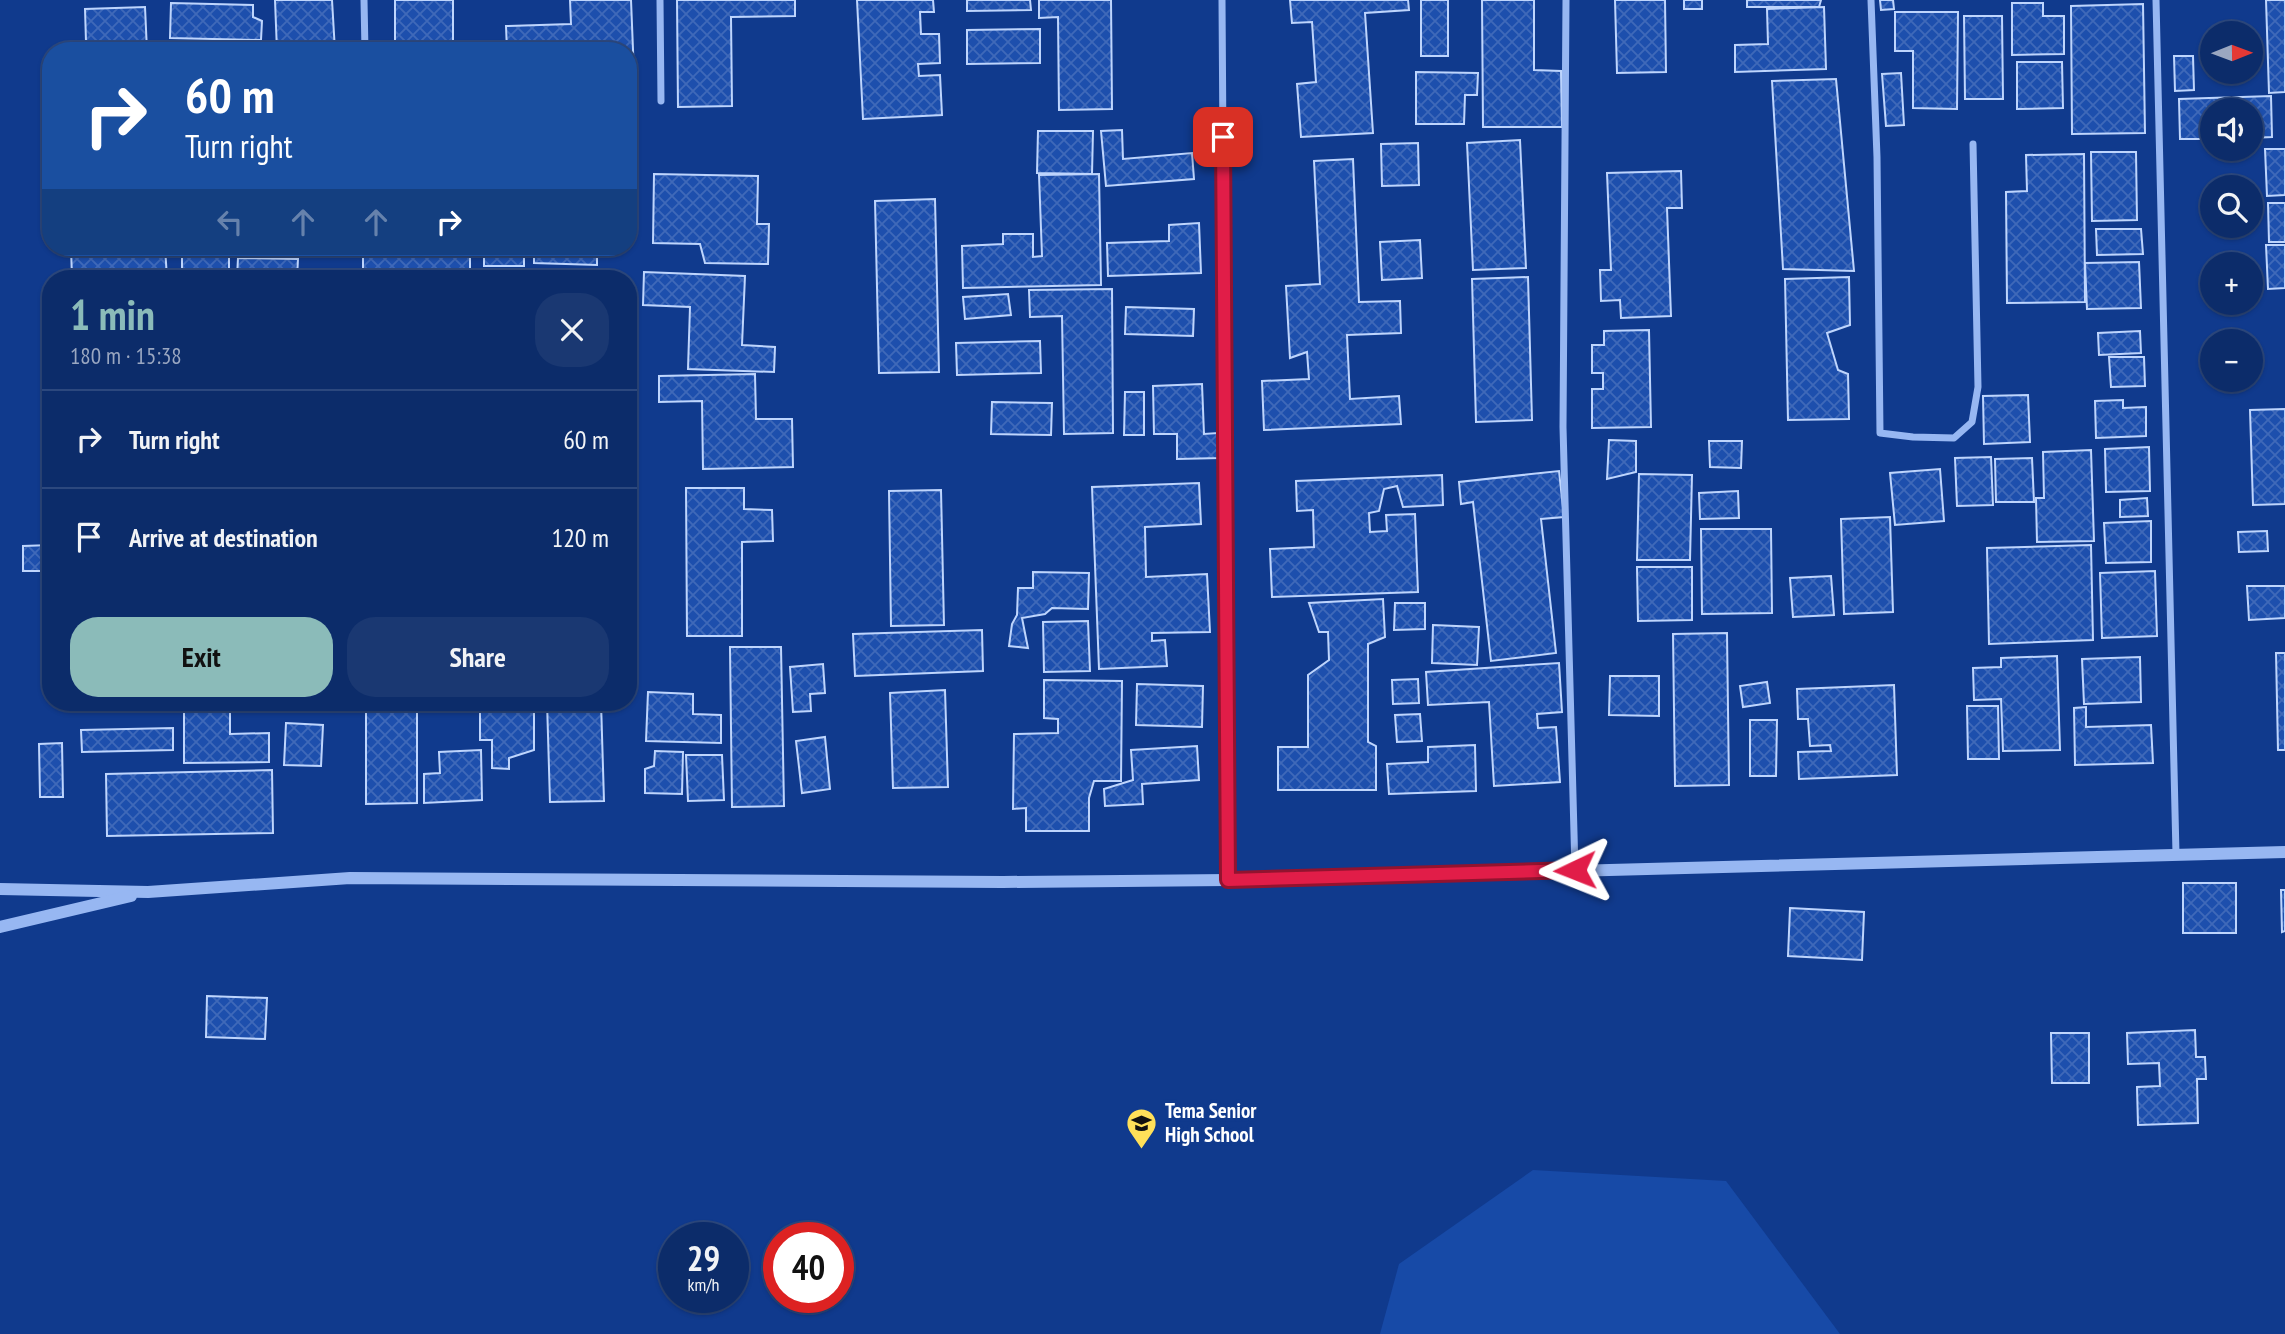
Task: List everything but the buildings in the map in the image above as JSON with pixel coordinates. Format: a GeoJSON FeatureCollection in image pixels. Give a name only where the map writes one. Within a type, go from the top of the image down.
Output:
{"type":"FeatureCollection","features":[{"type":"Feature","properties":{"kind":"street"},"geometry":{"type":"LineString","coordinates":[[364,0],[365,42]]}},
{"type":"Feature","properties":{"kind":"street"},"geometry":{"type":"LineString","coordinates":[[660,0],[662,101]]}},
{"type":"Feature","properties":{"kind":"street"},"geometry":{"type":"LineString","coordinates":[[1222,0],[1228,880]]}},
{"type":"Feature","properties":{"kind":"street"},"geometry":{"type":"LineString","coordinates":[[1566,0],[1563,427],[1575,870]]}},
{"type":"Feature","properties":{"kind":"street"},"geometry":{"type":"LineString","coordinates":[[1871,0],[1877,157],[1880,433],[1954,438],[1972,422],[1978,387],[1973,144]]}},
{"type":"Feature","properties":{"kind":"street"},"geometry":{"type":"LineString","coordinates":[[2156,0],[2176,854]]}},
{"type":"Feature","properties":{"kind":"street"},"geometry":{"type":"LineString","coordinates":[[0,889],[148,892],[349,878],[1003,882],[1228,880],[2285,852]]}},
{"type":"Feature","properties":{"kind":"street"},"geometry":{"type":"LineString","coordinates":[[0,927],[148,892]]}},
{"type":"Feature","properties":{"kind":"shaded area"},"geometry":{"type":"Polygon","coordinates":[[[1533,1170],[1726,1181],[1840,1334],[1380,1334],[1399,1264],[1533,1170]]]}},
{"type":"Feature","properties":{"kind":"place","name":"Tema Senior High School"},"geometry":{"type":"Point","coordinates":[1142,1150]}},
{"type":"Feature","properties":{"kind":"route"},"geometry":{"type":"LineString","coordinates":[[1223,137],[1228,880],[1575,870]]}}]}
